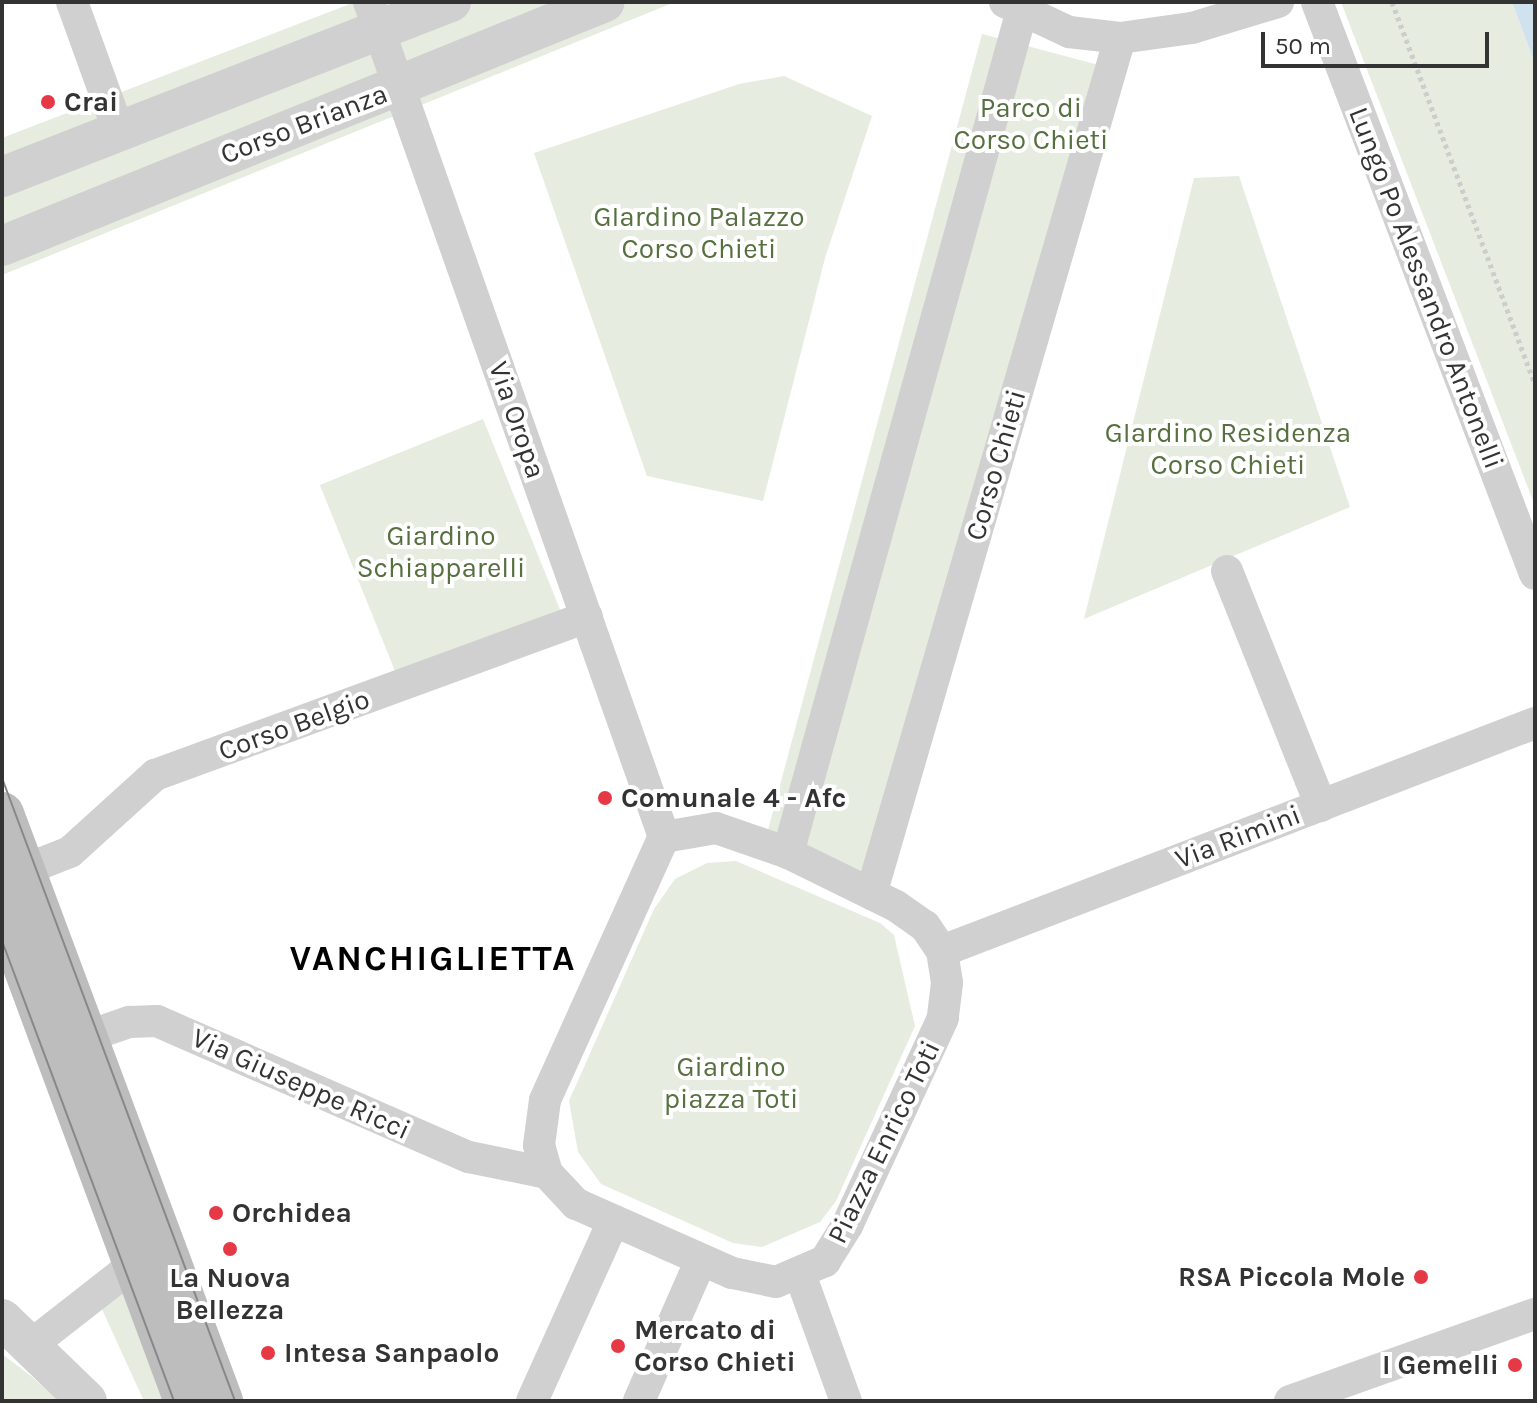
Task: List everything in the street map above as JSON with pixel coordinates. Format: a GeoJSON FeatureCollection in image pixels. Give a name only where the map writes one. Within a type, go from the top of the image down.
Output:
{"type":"FeatureCollection","features":[{"type":"Feature","properties":{"kind":"main road"},"geometry":{"type":"LineString","coordinates":[[2,814],[9,885],[148,1253],[186,1401]]}},
{"type":"Feature","properties":{"kind":"main road"},"geometry":{"type":"LineString","coordinates":[[148,1253],[221,1401]]}},
{"type":"Feature","properties":{"kind":"street"},"geometry":{"type":"LineString","coordinates":[[72,2],[118,129]]}},
{"type":"Feature","properties":{"kind":"street"},"geometry":{"type":"LineString","coordinates":[[2,177],[374,16],[451,2]]}},
{"type":"Feature","properties":{"kind":"street","name":"Corso Brianza"},"geometry":{"type":"LineString","coordinates":[[2,246],[605,2]]}},
{"type":"Feature","properties":{"kind":"street"},"geometry":{"type":"LineString","coordinates":[[788,853],[1013,8],[1069,32],[1120,38],[1192,28],[1278,2]]}},
{"type":"Feature","properties":{"kind":"street","name":"Lungo Po Alessandro Antonelli"},"geometry":{"type":"LineString","coordinates":[[1317,2],[1535,574]]}},
{"type":"Feature","properties":{"kind":"street","name":"Via Oropa"},"geometry":{"type":"LineString","coordinates":[[374,16],[664,837]]}},
{"type":"Feature","properties":{"kind":"street","name":"Corso Chieti"},"geometry":{"type":"LineString","coordinates":[[872,891],[1120,38]]}},
{"type":"Feature","properties":{"kind":"street"},"geometry":{"type":"LineString","coordinates":[[1227,571],[1321,806]]}},
{"type":"Feature","properties":{"kind":"street","name":"Corso Belgio"},"geometry":{"type":"LineString","coordinates":[[9,885],[70,852],[155,775],[587,617]]}},
{"type":"Feature","properties":{"kind":"street","name":"Via Rimini"},"geometry":{"type":"LineString","coordinates":[[942,951],[1535,723]]}},
{"type":"Feature","properties":{"kind":"street"},"geometry":{"type":"LineString","coordinates":[[846,1401],[801,1277],[776,1282],[701,1260],[576,1204],[547,1173],[539,1145],[545,1100],[664,837],[716,828],[788,853],[872,891],[925,926],[942,951]]}},
{"type":"Feature","properties":{"kind":"street","name":"Piazza Enrico Toti"},"geometry":{"type":"LineString","coordinates":[[801,1277],[825,1261],[848,1224],[943,1018],[942,951]]}},
{"type":"Feature","properties":{"kind":"street","name":"Via Giuseppe Ricci"},"geometry":{"type":"LineString","coordinates":[[70,1042],[157,1021],[469,1157],[547,1173]]}},
{"type":"Feature","properties":{"kind":"street"},"geometry":{"type":"LineString","coordinates":[[532,1401],[613,1222]]}},
{"type":"Feature","properties":{"kind":"street"},"geometry":{"type":"LineString","coordinates":[[31,1345],[148,1253]]}},
{"type":"Feature","properties":{"kind":"street"},"geometry":{"type":"LineString","coordinates":[[639,1401],[701,1260]]}},
{"type":"Feature","properties":{"kind":"street"},"geometry":{"type":"LineString","coordinates":[[1290,1401],[1535,1314]]}},
{"type":"Feature","properties":{"kind":"street"},"geometry":{"type":"LineString","coordinates":[[2,1319],[87,1401]]}},
{"type":"Feature","properties":{"kind":"path"},"geometry":{"type":"LineString","coordinates":[[1392,2],[1535,384]]}},
{"type":"Feature","properties":{"kind":"green space"},"geometry":{"type":"Polygon","coordinates":[[[355,2],[675,2],[2,275],[2,138],[355,2]]]}},
{"type":"Feature","properties":{"kind":"green space"},"geometry":{"type":"Polygon","coordinates":[[[1341,2],[1512,2],[1535,64],[1535,506],[1341,2]]]}},
{"type":"Feature","properties":{"kind":"green space","name":"Parco di Corso Chieti"},"geometry":{"type":"Polygon","coordinates":[[[982,34],[1121,71],[872,891],[765,841],[982,34]]]}},
{"type":"Feature","properties":{"kind":"green space","name":"GIardino Palazzo Corso Chieti"},"geometry":{"type":"Polygon","coordinates":[[[784,76],[872,116],[825,258],[763,501],[647,476],[534,153],[739,84],[784,76]]]}},
{"type":"Feature","properties":{"kind":"green space","name":"GIardino Residenza Corso Chieti"},"geometry":{"type":"Polygon","coordinates":[[[1239,176],[1350,507],[1084,619],[1194,178],[1239,176]]]}},
{"type":"Feature","properties":{"kind":"green space","name":"Giardino Schiapparelli"},"geometry":{"type":"Polygon","coordinates":[[[483,419],[561,612],[398,678],[320,485],[483,419]]]}},
{"type":"Feature","properties":{"kind":"green space","name":"Giardino piazza Toti"},"geometry":{"type":"Polygon","coordinates":[[[736,861],[880,923],[894,935],[915,1026],[836,1201],[820,1222],[762,1247],[733,1243],[601,1184],[578,1152],[569,1101],[654,909],[675,879],[707,863],[736,861]]]}},
{"type":"Feature","properties":{"kind":"green space"},"geometry":{"type":"Polygon","coordinates":[[[131,1286],[174,1401],[144,1401],[100,1305],[131,1286]]]}},
{"type":"Feature","properties":{"kind":"green space"},"geometry":{"type":"Polygon","coordinates":[[[2,1354],[31,1376],[59,1401],[2,1401],[2,1354]]]}},
{"type":"Feature","properties":{"kind":"water"},"geometry":{"type":"Polygon","coordinates":[[[1512,2],[1535,2],[1535,64],[1512,2]]]}},
{"type":"Feature","properties":{"kind":"tram line"},"geometry":{"type":"LineString","coordinates":[[2,778],[235,1401]]}},
{"type":"Feature","properties":{"kind":"tram line"},"geometry":{"type":"LineString","coordinates":[[2,941],[174,1401]]}},
{"type":"Feature","properties":{"kind":"place","name":"Crai"},"geometry":{"type":"Point","coordinates":[48,102]}},
{"type":"Feature","properties":{"kind":"place","name":"Comunale 4 - Afc"},"geometry":{"type":"Point","coordinates":[605,798]}},
{"type":"Feature","properties":{"kind":"place","name":"Orchidea"},"geometry":{"type":"Point","coordinates":[216,1213]}},
{"type":"Feature","properties":{"kind":"place","name":"La Nuova Bellezza"},"geometry":{"type":"Point","coordinates":[230,1249]}},
{"type":"Feature","properties":{"kind":"place","name":"RSA Piccola Mole"},"geometry":{"type":"Point","coordinates":[1421,1277]}},
{"type":"Feature","properties":{"kind":"place","name":"Mercato di Corso Chieti"},"geometry":{"type":"Point","coordinates":[618,1346]}},
{"type":"Feature","properties":{"kind":"place","name":"Intesa Sanpaolo"},"geometry":{"type":"Point","coordinates":[268,1353]}},
{"type":"Feature","properties":{"kind":"place","name":"I Gemelli"},"geometry":{"type":"Point","coordinates":[1515,1365]}},
{"type":"Feature","properties":{"kind":"district","name":"VANCHIGLIETTA"},"geometry":{"type":"Point","coordinates":[433,959]}}]}
